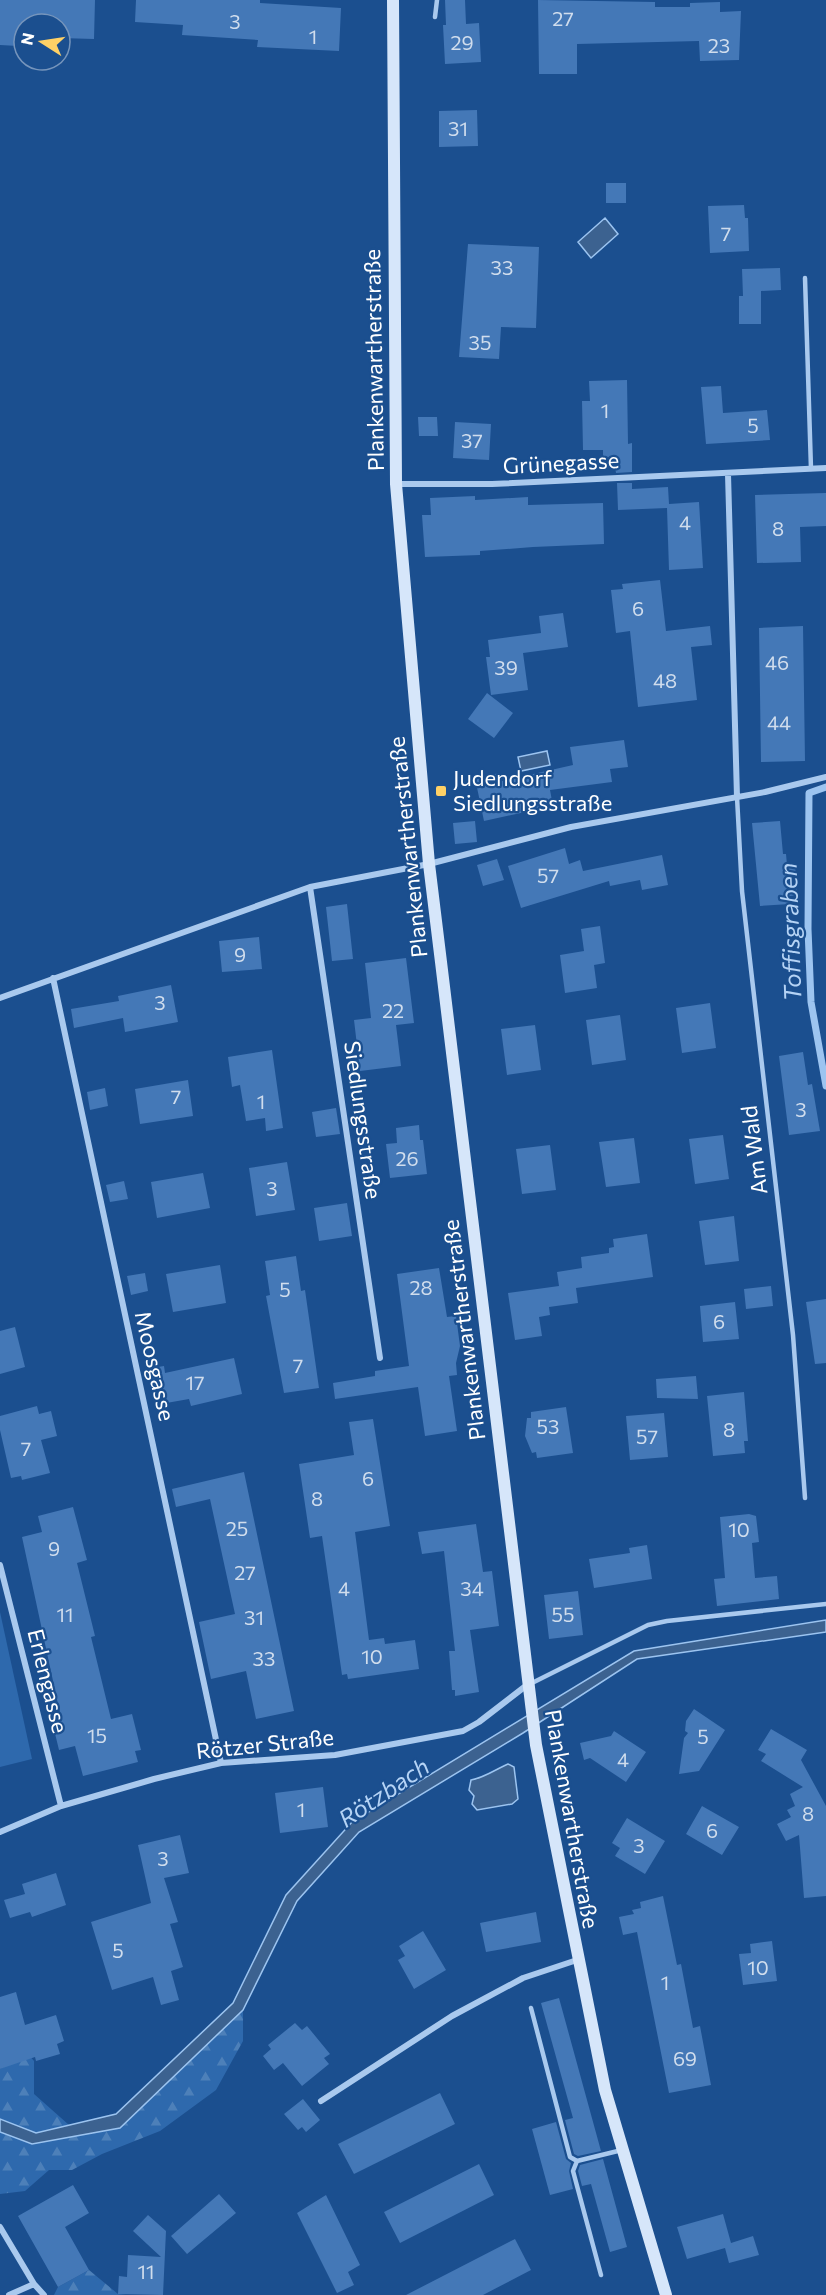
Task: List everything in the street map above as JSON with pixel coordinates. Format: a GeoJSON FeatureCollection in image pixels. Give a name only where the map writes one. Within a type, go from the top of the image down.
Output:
{"type":"FeatureCollection","features":[{"type":"Feature","properties":{"kind":"main road","name":"Plankenwartherstraße"},"geometry":{"type":"LineString","coordinates":[[393,0],[396,484],[429,864],[536,1745],[577,1960],[605,2090],[666,2295]]}},
{"type":"Feature","properties":{"kind":"street","name":"Grünegasse"},"geometry":{"type":"LineString","coordinates":[[396,484],[492,484],[826,468]]}},
{"type":"Feature","properties":{"kind":"street"},"geometry":{"type":"LineString","coordinates":[[728,474],[737,797]]}},
{"type":"Feature","properties":{"kind":"street"},"geometry":{"type":"LineString","coordinates":[[0,998],[310,887],[429,864],[571,827],[737,797],[826,777]]}},
{"type":"Feature","properties":{"kind":"street","name":"Siedlungsstraße"},"geometry":{"type":"LineString","coordinates":[[310,887],[380,1358]]}},
{"type":"Feature","properties":{"kind":"street","name":"Moosgasse"},"geometry":{"type":"LineString","coordinates":[[53,978],[221,1763]]}},
{"type":"Feature","properties":{"kind":"street","name":"Erlengasse"},"geometry":{"type":"LineString","coordinates":[[0,1565],[61,1806]]}},
{"type":"Feature","properties":{"kind":"street","name":"Rötzer Straße"},"geometry":{"type":"LineString","coordinates":[[0,1832],[61,1806],[154,1779],[221,1763],[334,1755],[463,1731],[479,1722],[527,1685]]}},
{"type":"Feature","properties":{"kind":"street","name":"Plankenwartherstraße"},"geometry":{"type":"LineString","coordinates":[[321,2101],[452,2016],[523,1978],[577,1960]]}},
{"type":"Feature","properties":{"kind":"street"},"geometry":{"type":"LineString","coordinates":[[0,2227],[34,2284],[44,2295]]}},
{"type":"Feature","properties":{"kind":"street"},"geometry":{"type":"LineString","coordinates":[[9,2295],[34,2284]]}},
{"type":"Feature","properties":{"kind":"lane"},"geometry":{"type":"LineString","coordinates":[[435,17],[437,0]]}},
{"type":"Feature","properties":{"kind":"lane"},"geometry":{"type":"LineString","coordinates":[[805,278],[811,469]]}},
{"type":"Feature","properties":{"kind":"lane","name":"Am Wald"},"geometry":{"type":"LineString","coordinates":[[737,797],[742,891],[793,1335],[806,1498]]}},
{"type":"Feature","properties":{"kind":"lane","name":"Plankenwartherstraße"},"geometry":{"type":"LineString","coordinates":[[527,1685],[648,1625],[826,1604]]}},
{"type":"Feature","properties":{"kind":"lane"},"geometry":{"type":"LineString","coordinates":[[531,2008],[570,2157],[577,2161],[622,2150]]}},
{"type":"Feature","properties":{"kind":"lane"},"geometry":{"type":"LineString","coordinates":[[577,2161],[573,2171],[602,2275]]}},
{"type":"Feature","properties":{"kind":"green space"},"geometry":{"type":"Polygon","coordinates":[[[0,1612],[32,1759],[0,1767],[0,1612]]]}},
{"type":"Feature","properties":{"kind":"green space"},"geometry":{"type":"Polygon","coordinates":[[[243,2010],[243,2041],[216,2090],[160,2131],[102,2154],[72,2170],[49,2170],[25,2191],[0,2194],[0,2132],[32,2144],[120,2128],[243,2010]]]}},
{"type":"Feature","properties":{"kind":"green space"},"geometry":{"type":"Polygon","coordinates":[[[29,2055],[34,2061],[34,2094],[69,2125],[36,2133],[0,2119],[0,2069],[29,2055]]]}},
{"type":"Feature","properties":{"kind":"green space"},"geometry":{"type":"Polygon","coordinates":[[[89,2270],[118,2294],[126,2295],[54,2295],[58,2287],[89,2270]]]}},
{"type":"Feature","properties":{"kind":"shaded area"},"geometry":{"type":"Polygon","coordinates":[[[605,218],[618,234],[591,258],[578,242],[605,218]]]}},
{"type":"Feature","properties":{"kind":"shaded area"},"geometry":{"type":"Polygon","coordinates":[[[547,751],[550,765],[521,771],[518,757],[547,751]]]}},
{"type":"Feature","properties":{"kind":"shaded area"},"geometry":{"type":"Polygon","coordinates":[[[826,1620],[826,1632],[637,1659],[523,1733],[359,1832],[297,1901],[243,2010],[120,2128],[32,2144],[0,2132],[0,2119],[36,2133],[116,2114],[233,2003],[286,1895],[352,1822],[634,1651],[826,1620]]]}},
{"type":"Feature","properties":{"kind":"shaded area"},"geometry":{"type":"Polygon","coordinates":[[[508,1764],[514,1767],[518,1799],[512,1804],[477,1810],[472,1804],[474,1796],[469,1790],[471,1780],[508,1764]]]}},
{"type":"Feature","properties":{"kind":"building"},"geometry":{"type":"Polygon","coordinates":[[[0,0],[95,0],[94,39],[72,38],[72,12],[12,12],[12,46],[0,45],[0,0]]]}},
{"type":"Feature","properties":{"kind":"building"},"geometry":{"type":"Polygon","coordinates":[[[136,0],[260,0],[260,3],[341,8],[339,51],[257,47],[258,40],[182,35],[183,25],[135,22],[136,0]]]}},
{"type":"Feature","properties":{"kind":"building"},"geometry":{"type":"Polygon","coordinates":[[[445,0],[465,0],[466,24],[479,23],[481,62],[445,64],[443,25],[446,25],[445,0]]]}},
{"type":"Feature","properties":{"kind":"building"},"geometry":{"type":"Polygon","coordinates":[[[538,0],[655,2],[655,7],[690,7],[690,3],[720,2],[720,12],[741,11],[739,60],[700,61],[699,41],[577,44],[577,74],[539,74],[538,0]]]}},
{"type":"Feature","properties":{"kind":"building"},"geometry":{"type":"Polygon","coordinates":[[[477,110],[478,146],[439,147],[439,111],[477,110]]]}},
{"type":"Feature","properties":{"kind":"building"},"geometry":{"type":"Polygon","coordinates":[[[606,183],[626,183],[626,203],[606,203],[606,183]]]}},
{"type":"Feature","properties":{"kind":"building"},"geometry":{"type":"Polygon","coordinates":[[[744,205],[745,218],[748,218],[749,251],[710,253],[708,206],[744,205]]]}},
{"type":"Feature","properties":{"kind":"building"},"geometry":{"type":"Polygon","coordinates":[[[468,244],[539,247],[536,328],[501,327],[499,359],[459,357],[468,244]]]}},
{"type":"Feature","properties":{"kind":"building"},"geometry":{"type":"Polygon","coordinates":[[[780,268],[781,290],[761,291],[761,324],[739,324],[739,296],[743,296],[742,269],[780,268]]]}},
{"type":"Feature","properties":{"kind":"building"},"geometry":{"type":"Polygon","coordinates":[[[627,380],[628,444],[632,443],[632,472],[616,473],[615,467],[603,467],[603,450],[583,450],[582,401],[590,401],[589,381],[627,380]]]}},
{"type":"Feature","properties":{"kind":"building"},"geometry":{"type":"Polygon","coordinates":[[[721,386],[723,413],[767,410],[770,440],[706,444],[701,387],[721,386]]]}},
{"type":"Feature","properties":{"kind":"building"},"geometry":{"type":"Polygon","coordinates":[[[418,417],[437,417],[438,436],[419,436],[418,417]]]}},
{"type":"Feature","properties":{"kind":"building"},"geometry":{"type":"Polygon","coordinates":[[[455,422],[491,424],[489,460],[453,458],[455,422]]]}},
{"type":"Feature","properties":{"kind":"building"},"geometry":{"type":"Polygon","coordinates":[[[617,483],[632,483],[632,489],[668,487],[669,504],[699,502],[703,568],[669,570],[667,508],[618,510],[617,483]]]}},
{"type":"Feature","properties":{"kind":"building"},"geometry":{"type":"Polygon","coordinates":[[[826,493],[826,526],[800,527],[801,562],[757,563],[755,495],[826,493]]]}},
{"type":"Feature","properties":{"kind":"building"},"geometry":{"type":"Polygon","coordinates":[[[475,496],[475,500],[528,497],[528,505],[603,503],[604,544],[533,547],[480,551],[480,555],[425,557],[422,515],[431,515],[430,498],[475,496]]]}},
{"type":"Feature","properties":{"kind":"building"},"geometry":{"type":"Polygon","coordinates":[[[660,580],[666,631],[710,626],[712,645],[691,647],[697,700],[638,707],[630,631],[616,633],[611,590],[623,589],[622,584],[660,580]]]}},
{"type":"Feature","properties":{"kind":"building"},"geometry":{"type":"Polygon","coordinates":[[[563,613],[568,647],[523,653],[528,690],[491,695],[486,657],[490,657],[488,640],[541,633],[539,616],[563,613]]]}},
{"type":"Feature","properties":{"kind":"building"},"geometry":{"type":"Polygon","coordinates":[[[803,626],[805,761],[761,762],[759,628],[803,626]]]}},
{"type":"Feature","properties":{"kind":"building"},"geometry":{"type":"Polygon","coordinates":[[[487,693],[513,713],[494,738],[468,719],[487,693]]]}},
{"type":"Feature","properties":{"kind":"building"},"geometry":{"type":"Polygon","coordinates":[[[624,740],[628,767],[610,769],[612,782],[550,790],[553,806],[484,821],[475,778],[500,773],[502,781],[573,765],[570,747],[624,740]]]}},
{"type":"Feature","properties":{"kind":"building"},"geometry":{"type":"Polygon","coordinates":[[[475,821],[477,842],[455,844],[453,823],[475,821]]]}},
{"type":"Feature","properties":{"kind":"building"},"geometry":{"type":"Polygon","coordinates":[[[780,821],[783,854],[786,854],[787,865],[795,864],[797,895],[790,896],[790,904],[760,906],[752,823],[780,821]]]}},
{"type":"Feature","properties":{"kind":"building"},"geometry":{"type":"Polygon","coordinates":[[[565,848],[569,864],[580,860],[583,871],[662,855],[668,885],[642,890],[640,880],[610,886],[609,881],[521,908],[508,866],[565,848]]]}},
{"type":"Feature","properties":{"kind":"building"},"geometry":{"type":"Polygon","coordinates":[[[497,859],[504,880],[483,886],[477,865],[497,859]]]}},
{"type":"Feature","properties":{"kind":"building"},"geometry":{"type":"Polygon","coordinates":[[[347,904],[353,959],[332,961],[326,907],[347,904]]]}},
{"type":"Feature","properties":{"kind":"building"},"geometry":{"type":"Polygon","coordinates":[[[600,926],[605,963],[594,965],[597,988],[565,993],[560,955],[584,951],[581,929],[600,926]]]}},
{"type":"Feature","properties":{"kind":"building"},"geometry":{"type":"Polygon","coordinates":[[[259,937],[262,969],[222,972],[219,941],[259,937]]]}},
{"type":"Feature","properties":{"kind":"building"},"geometry":{"type":"Polygon","coordinates":[[[406,958],[414,1023],[396,1025],[401,1066],[360,1071],[354,1020],[371,1018],[365,963],[406,958]]]}},
{"type":"Feature","properties":{"kind":"building"},"geometry":{"type":"Polygon","coordinates":[[[171,985],[178,1022],[125,1032],[123,1018],[74,1028],[71,1009],[119,1001],[118,996],[171,985]]]}},
{"type":"Feature","properties":{"kind":"building"},"geometry":{"type":"Polygon","coordinates":[[[710,1003],[716,1048],[682,1053],[676,1008],[710,1003]]]}},
{"type":"Feature","properties":{"kind":"building"},"geometry":{"type":"Polygon","coordinates":[[[620,1015],[626,1060],[592,1065],[586,1020],[620,1015]]]}},
{"type":"Feature","properties":{"kind":"building"},"geometry":{"type":"Polygon","coordinates":[[[535,1025],[541,1070],[507,1075],[501,1029],[535,1025]]]}},
{"type":"Feature","properties":{"kind":"building"},"geometry":{"type":"Polygon","coordinates":[[[272,1050],[283,1128],[266,1131],[265,1118],[246,1121],[240,1085],[232,1087],[228,1057],[272,1050]]]}},
{"type":"Feature","properties":{"kind":"building"},"geometry":{"type":"Polygon","coordinates":[[[803,1052],[808,1085],[812,1084],[820,1131],[789,1135],[779,1056],[803,1052]]]}},
{"type":"Feature","properties":{"kind":"building"},"geometry":{"type":"Polygon","coordinates":[[[188,1080],[193,1116],[140,1124],[135,1089],[188,1080]]]}},
{"type":"Feature","properties":{"kind":"building"},"geometry":{"type":"Polygon","coordinates":[[[105,1088],[108,1106],[90,1110],[87,1092],[105,1088]]]}},
{"type":"Feature","properties":{"kind":"building"},"geometry":{"type":"Polygon","coordinates":[[[336,1108],[340,1134],[316,1137],[312,1112],[336,1108]]]}},
{"type":"Feature","properties":{"kind":"building"},"geometry":{"type":"Polygon","coordinates":[[[419,1125],[427,1174],[390,1178],[386,1144],[397,1143],[396,1128],[419,1125]]]}},
{"type":"Feature","properties":{"kind":"building"},"geometry":{"type":"Polygon","coordinates":[[[723,1135],[729,1179],[695,1184],[689,1139],[723,1135]]]}},
{"type":"Feature","properties":{"kind":"building"},"geometry":{"type":"Polygon","coordinates":[[[634,1138],[640,1183],[606,1187],[599,1142],[634,1138]]]}},
{"type":"Feature","properties":{"kind":"building"},"geometry":{"type":"Polygon","coordinates":[[[550,1145],[556,1190],[522,1194],[516,1149],[550,1145]]]}},
{"type":"Feature","properties":{"kind":"building"},"geometry":{"type":"Polygon","coordinates":[[[287,1162],[295,1210],[256,1216],[249,1168],[287,1162]]]}},
{"type":"Feature","properties":{"kind":"building"},"geometry":{"type":"Polygon","coordinates":[[[203,1173],[210,1208],[157,1218],[151,1182],[203,1173]]]}},
{"type":"Feature","properties":{"kind":"building"},"geometry":{"type":"Polygon","coordinates":[[[124,1181],[128,1199],[110,1202],[106,1185],[124,1181]]]}},
{"type":"Feature","properties":{"kind":"building"},"geometry":{"type":"Polygon","coordinates":[[[347,1203],[352,1236],[319,1241],[314,1208],[347,1203]]]}},
{"type":"Feature","properties":{"kind":"building"},"geometry":{"type":"Polygon","coordinates":[[[734,1216],[739,1261],[705,1265],[699,1221],[734,1216]]]}},
{"type":"Feature","properties":{"kind":"building"},"geometry":{"type":"Polygon","coordinates":[[[647,1234],[653,1277],[576,1288],[578,1303],[549,1307],[550,1315],[539,1317],[542,1336],[515,1340],[508,1293],[559,1286],[557,1272],[582,1268],[581,1257],[609,1253],[609,1248],[614,1247],[613,1239],[647,1234]]]}},
{"type":"Feature","properties":{"kind":"building"},"geometry":{"type":"Polygon","coordinates":[[[296,1256],[301,1291],[305,1290],[319,1388],[284,1393],[266,1296],[270,1295],[265,1261],[296,1256]]]}},
{"type":"Feature","properties":{"kind":"building"},"geometry":{"type":"Polygon","coordinates":[[[220,1265],[226,1303],[173,1312],[166,1274],[220,1265]]]}},
{"type":"Feature","properties":{"kind":"building"},"geometry":{"type":"Polygon","coordinates":[[[439,1268],[447,1317],[456,1316],[460,1346],[456,1363],[457,1375],[449,1376],[457,1431],[425,1436],[418,1387],[335,1399],[333,1383],[375,1376],[375,1371],[409,1366],[397,1274],[439,1268]]]}},
{"type":"Feature","properties":{"kind":"building"},"geometry":{"type":"Polygon","coordinates":[[[145,1273],[148,1291],[131,1295],[127,1276],[145,1273]]]}},
{"type":"Feature","properties":{"kind":"building"},"geometry":{"type":"Polygon","coordinates":[[[771,1286],[773,1306],[746,1309],[744,1289],[771,1286]]]}},
{"type":"Feature","properties":{"kind":"building"},"geometry":{"type":"Polygon","coordinates":[[[826,1299],[826,1363],[815,1364],[806,1302],[826,1299]]]}},
{"type":"Feature","properties":{"kind":"building"},"geometry":{"type":"Polygon","coordinates":[[[735,1302],[739,1339],[703,1342],[700,1306],[735,1302]]]}},
{"type":"Feature","properties":{"kind":"building"},"geometry":{"type":"Polygon","coordinates":[[[15,1327],[25,1367],[0,1374],[0,1331],[15,1327]]]}},
{"type":"Feature","properties":{"kind":"building"},"geometry":{"type":"Polygon","coordinates":[[[234,1358],[242,1394],[191,1406],[189,1399],[155,1405],[146,1369],[164,1366],[165,1373],[234,1358]]]}},
{"type":"Feature","properties":{"kind":"building"},"geometry":{"type":"Polygon","coordinates":[[[696,1376],[698,1399],[657,1398],[656,1379],[696,1376]]]}},
{"type":"Feature","properties":{"kind":"building"},"geometry":{"type":"Polygon","coordinates":[[[744,1392],[748,1441],[744,1441],[745,1453],[713,1456],[707,1396],[744,1392]]]}},
{"type":"Feature","properties":{"kind":"building"},"geometry":{"type":"Polygon","coordinates":[[[37,1406],[39,1414],[51,1411],[57,1436],[41,1440],[50,1473],[22,1480],[21,1476],[11,1478],[0,1430],[0,1416],[37,1406]]]}},
{"type":"Feature","properties":{"kind":"building"},"geometry":{"type":"Polygon","coordinates":[[[566,1407],[573,1453],[537,1458],[536,1452],[532,1453],[525,1436],[527,1418],[531,1418],[531,1412],[566,1407]]]}},
{"type":"Feature","properties":{"kind":"building"},"geometry":{"type":"Polygon","coordinates":[[[664,1413],[668,1457],[630,1460],[626,1416],[664,1413]]]}},
{"type":"Feature","properties":{"kind":"building"},"geometry":{"type":"Polygon","coordinates":[[[373,1419],[390,1526],[355,1532],[369,1640],[384,1638],[385,1644],[415,1640],[419,1669],[348,1679],[347,1674],[342,1675],[322,1536],[310,1538],[299,1464],[354,1455],[349,1422],[373,1419]]]}},
{"type":"Feature","properties":{"kind":"building"},"geometry":{"type":"Polygon","coordinates":[[[244,1472],[294,1711],[256,1719],[246,1671],[211,1679],[199,1622],[235,1614],[210,1499],[176,1507],[172,1489],[244,1472]]]}},
{"type":"Feature","properties":{"kind":"building"},"geometry":{"type":"Polygon","coordinates":[[[73,1507],[87,1560],[77,1563],[95,1636],[91,1637],[111,1719],[132,1714],[141,1750],[135,1751],[138,1762],[83,1776],[75,1746],[59,1750],[52,1721],[61,1718],[22,1537],[42,1532],[38,1516],[73,1507]]]}},
{"type":"Feature","properties":{"kind":"building"},"geometry":{"type":"Polygon","coordinates":[[[749,1514],[756,1516],[759,1542],[752,1543],[755,1578],[777,1576],[779,1599],[717,1606],[714,1579],[725,1578],[720,1517],[749,1514]]]}},
{"type":"Feature","properties":{"kind":"building"},"geometry":{"type":"Polygon","coordinates":[[[476,1524],[483,1572],[492,1571],[499,1626],[470,1630],[479,1692],[455,1696],[455,1690],[452,1690],[449,1651],[455,1651],[444,1551],[422,1554],[418,1532],[476,1524]]]}},
{"type":"Feature","properties":{"kind":"building"},"geometry":{"type":"Polygon","coordinates":[[[647,1545],[652,1579],[594,1588],[589,1559],[630,1553],[629,1548],[647,1545]]]}},
{"type":"Feature","properties":{"kind":"building"},"geometry":{"type":"Polygon","coordinates":[[[578,1591],[583,1635],[549,1639],[544,1595],[578,1591]]]}},
{"type":"Feature","properties":{"kind":"building"},"geometry":{"type":"Polygon","coordinates":[[[694,1709],[725,1730],[699,1771],[679,1774],[684,1738],[688,1733],[685,1731],[686,1721],[694,1709]]]}},
{"type":"Feature","properties":{"kind":"building"},"geometry":{"type":"Polygon","coordinates":[[[771,1729],[807,1750],[801,1760],[826,1806],[826,1896],[804,1898],[799,1835],[786,1841],[777,1824],[791,1817],[787,1810],[795,1806],[790,1794],[803,1787],[761,1761],[766,1754],[758,1750],[771,1729]]]}},
{"type":"Feature","properties":{"kind":"building"},"geometry":{"type":"Polygon","coordinates":[[[614,1731],[646,1752],[626,1782],[590,1758],[584,1760],[580,1743],[611,1736],[614,1731]]]}},
{"type":"Feature","properties":{"kind":"building"},"geometry":{"type":"Polygon","coordinates":[[[323,1787],[328,1827],[280,1833],[275,1793],[323,1787]]]}},
{"type":"Feature","properties":{"kind":"building"},"geometry":{"type":"Polygon","coordinates":[[[702,1806],[739,1827],[722,1855],[686,1834],[702,1806]]]}},
{"type":"Feature","properties":{"kind":"building"},"geometry":{"type":"Polygon","coordinates":[[[627,1818],[665,1841],[645,1874],[615,1856],[620,1848],[612,1843],[627,1818]]]}},
{"type":"Feature","properties":{"kind":"building"},"geometry":{"type":"Polygon","coordinates":[[[180,1835],[189,1873],[164,1878],[178,1922],[170,1924],[183,1967],[171,1971],[179,2000],[161,2005],[153,1977],[112,1990],[91,1922],[151,1903],[138,1845],[180,1835]]]}},
{"type":"Feature","properties":{"kind":"building"},"geometry":{"type":"Polygon","coordinates":[[[56,1873],[66,1905],[32,1917],[30,1912],[10,1918],[4,1900],[25,1894],[22,1884],[56,1873]]]}},
{"type":"Feature","properties":{"kind":"building"},"geometry":{"type":"Polygon","coordinates":[[[663,1896],[677,1965],[681,1964],[693,2028],[700,2026],[711,2085],[669,2093],[637,1932],[623,1935],[619,1917],[634,1914],[632,1910],[641,1908],[640,1902],[663,1896]]]}},
{"type":"Feature","properties":{"kind":"building"},"geometry":{"type":"Polygon","coordinates":[[[536,1912],[541,1942],[486,1952],[480,1923],[536,1912]]]}},
{"type":"Feature","properties":{"kind":"building"},"geometry":{"type":"Polygon","coordinates":[[[423,1931],[446,1970],[414,1989],[398,1960],[405,1956],[399,1946],[423,1931]]]}},
{"type":"Feature","properties":{"kind":"building"},"geometry":{"type":"Polygon","coordinates":[[[772,1941],[777,1981],[743,1985],[739,1954],[751,1953],[750,1944],[772,1941]]]}},
{"type":"Feature","properties":{"kind":"building"},"geometry":{"type":"Polygon","coordinates":[[[16,1992],[25,2025],[56,2015],[64,2041],[57,2044],[60,2054],[36,2061],[35,2057],[0,2069],[0,1997],[16,1992]]]}},
{"type":"Feature","properties":{"kind":"building"},"geometry":{"type":"Polygon","coordinates":[[[559,1998],[601,2151],[578,2156],[574,2154],[565,2120],[573,2118],[541,2003],[559,1998]]]}},
{"type":"Feature","properties":{"kind":"building"},"geometry":{"type":"Polygon","coordinates":[[[295,2023],[302,2030],[307,2026],[330,2054],[324,2058],[329,2064],[302,2086],[283,2063],[274,2070],[263,2056],[271,2049],[268,2045],[295,2023]]]}},
{"type":"Feature","properties":{"kind":"building"},"geometry":{"type":"Polygon","coordinates":[[[440,2093],[455,2124],[354,2174],[338,2144],[440,2093]]]}},
{"type":"Feature","properties":{"kind":"building"},"geometry":{"type":"Polygon","coordinates":[[[303,2099],[320,2120],[306,2132],[302,2127],[298,2130],[284,2114],[303,2099]]]}},
{"type":"Feature","properties":{"kind":"building"},"geometry":{"type":"Polygon","coordinates":[[[556,2122],[566,2159],[571,2163],[569,2171],[573,2189],[550,2195],[532,2129],[556,2122]]]}},
{"type":"Feature","properties":{"kind":"building"},"geometry":{"type":"Polygon","coordinates":[[[603,2159],[627,2247],[610,2252],[591,2184],[582,2186],[578,2171],[580,2165],[603,2159]]]}},
{"type":"Feature","properties":{"kind":"building"},"geometry":{"type":"Polygon","coordinates":[[[479,2164],[494,2195],[400,2243],[384,2212],[479,2164]]]}},
{"type":"Feature","properties":{"kind":"building"},"geometry":{"type":"Polygon","coordinates":[[[73,2185],[89,2213],[65,2227],[89,2270],[58,2287],[18,2216],[73,2185]]]}},
{"type":"Feature","properties":{"kind":"building"},"geometry":{"type":"Polygon","coordinates":[[[219,2194],[236,2213],[187,2254],[171,2236],[219,2194]]]}},
{"type":"Feature","properties":{"kind":"building"},"geometry":{"type":"Polygon","coordinates":[[[326,2195],[360,2265],[348,2272],[354,2285],[337,2293],[297,2213],[326,2195]]]}},
{"type":"Feature","properties":{"kind":"building"},"geometry":{"type":"Polygon","coordinates":[[[723,2214],[731,2243],[753,2236],[759,2255],[729,2263],[725,2248],[687,2259],[677,2227],[723,2214]]]}},
{"type":"Feature","properties":{"kind":"building"},"geometry":{"type":"Polygon","coordinates":[[[148,2215],[166,2231],[163,2295],[118,2294],[119,2276],[127,2277],[128,2255],[161,2257],[133,2231],[148,2215]]]}},
{"type":"Feature","properties":{"kind":"building"},"geometry":{"type":"Polygon","coordinates":[[[515,2239],[531,2270],[483,2295],[406,2295],[515,2239]]]}},
{"type":"Feature","properties":{"kind":"waterway","name":"Toffisgraben"},"geometry":{"type":"LineString","coordinates":[[826,787],[809,793],[808,929],[811,1002],[826,1086]]}},
{"type":"Feature","properties":{"kind":"place","name":"Judendorf Siedlungsstraße"},"geometry":{"type":"Point","coordinates":[441,791]}},
{"type":"Feature","properties":{"kind":"water label","name":"Rötzbach"},"geometry":{"type":"Point","coordinates":[384,1793]}}]}
